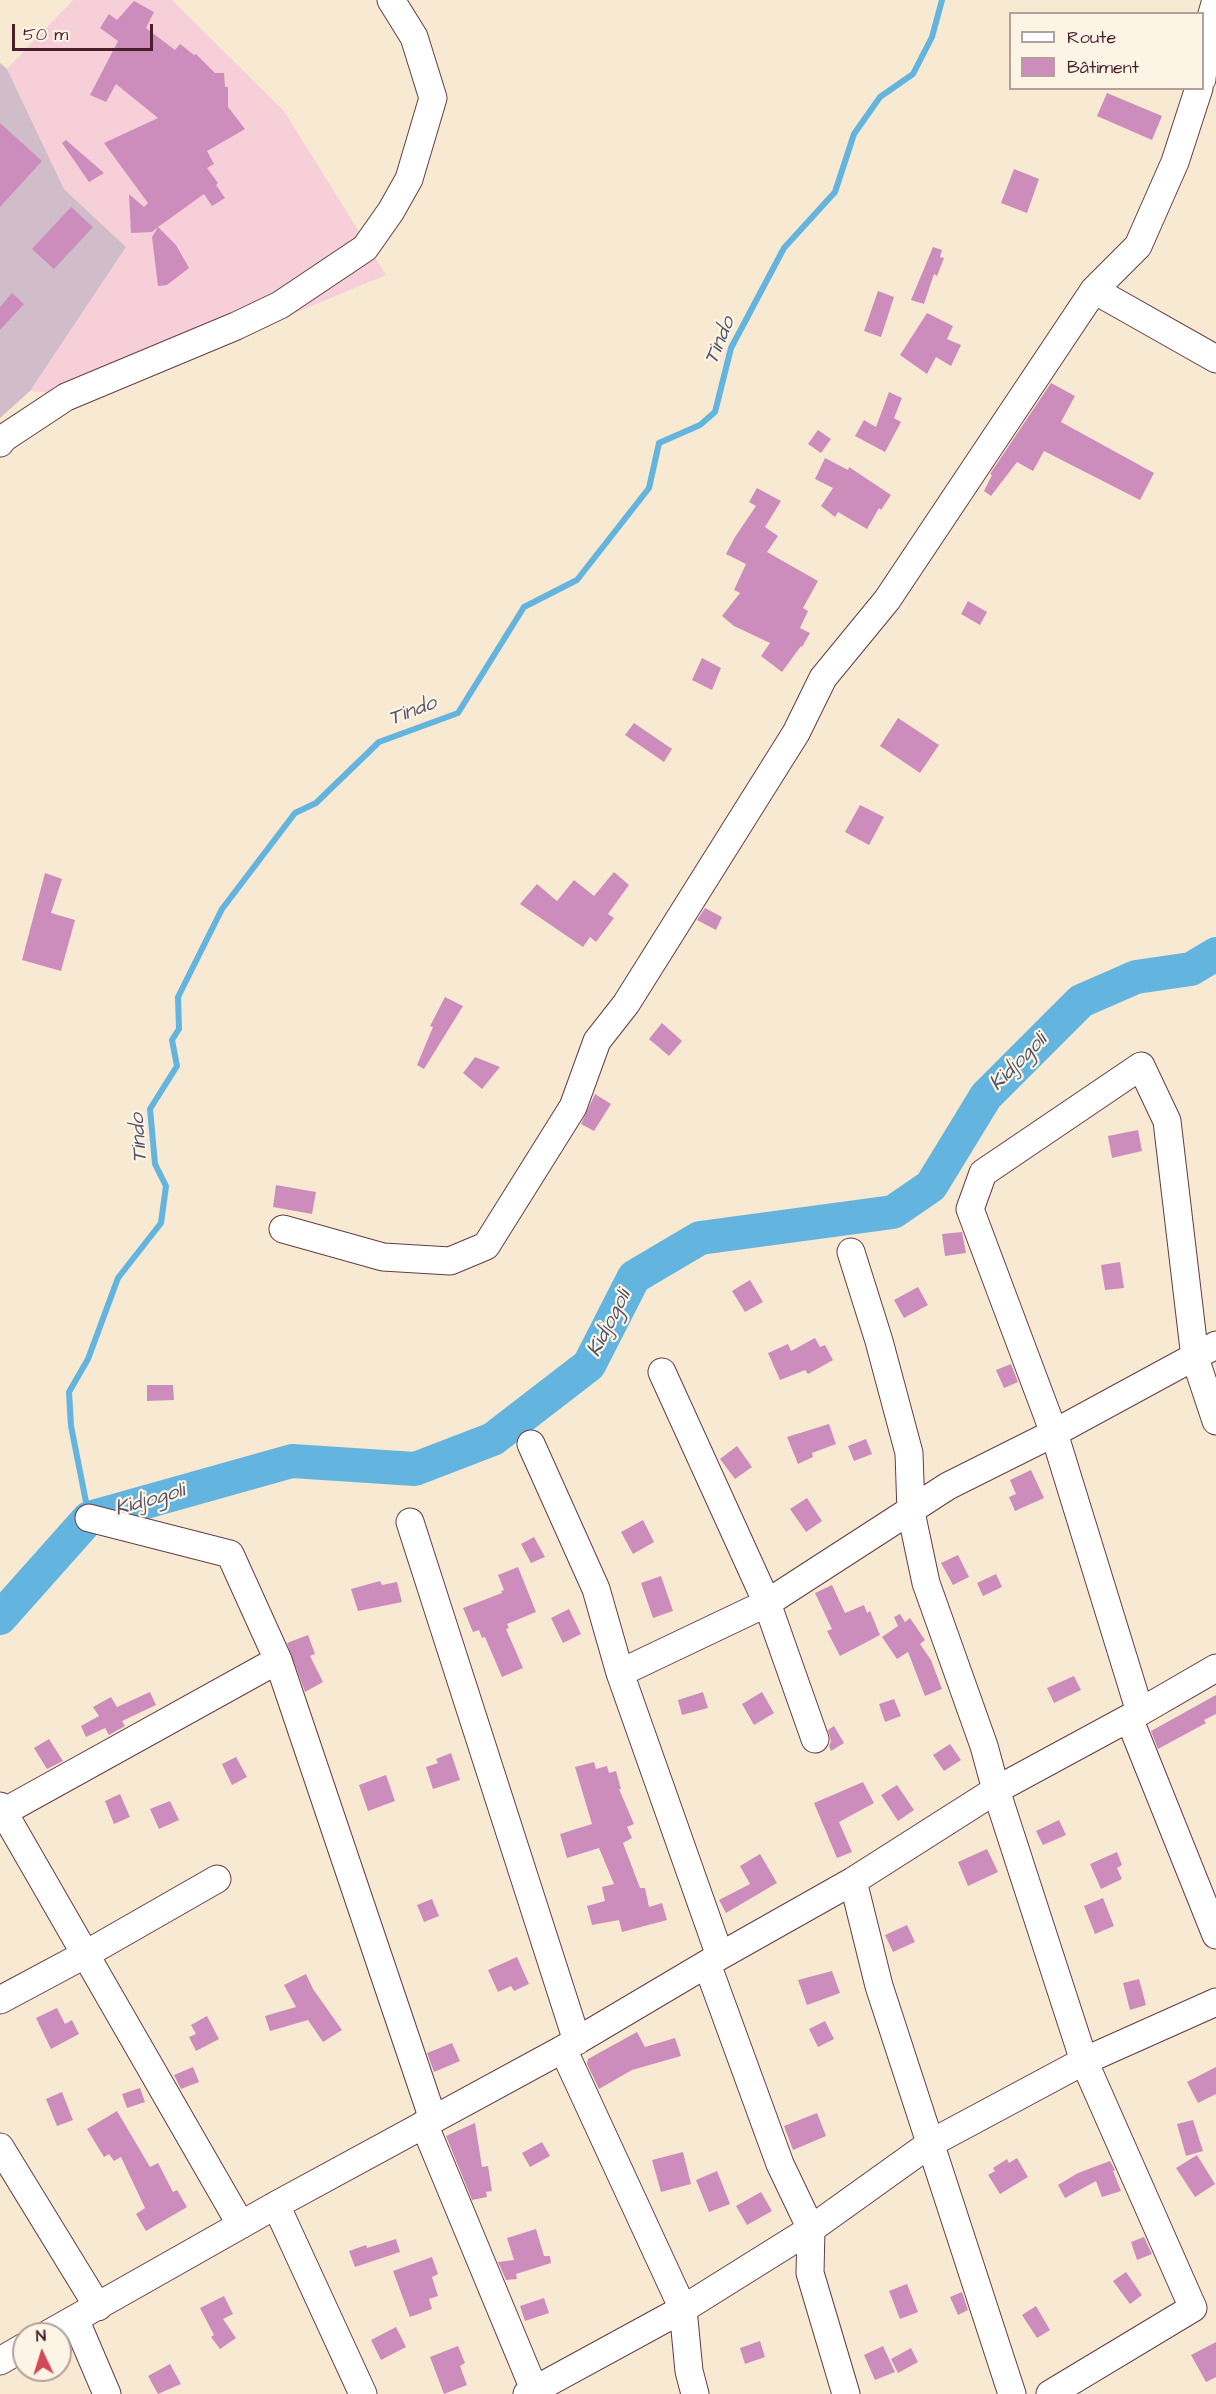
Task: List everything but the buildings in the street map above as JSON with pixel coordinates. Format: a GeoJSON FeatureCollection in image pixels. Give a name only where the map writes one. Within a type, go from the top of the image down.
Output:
{"type":"FeatureCollection","features":[{"type":"Feature","properties":{"kind":"street"},"geometry":{"type":"LineString","coordinates":[[0,443],[4,438],[66,397],[236,326],[280,305],[365,248],[391,211],[409,179],[434,98],[414,37],[391,0]]}},
{"type":"Feature","properties":{"kind":"street"},"geometry":{"type":"LineString","coordinates":[[1204,70],[1208,31],[1216,0]]}},
{"type":"Feature","properties":{"kind":"street"},"geometry":{"type":"LineString","coordinates":[[283,1229],[383,1257],[450,1261],[486,1246],[573,1107],[597,1041],[626,1004],[796,733],[823,678],[887,600],[1094,290],[1138,246],[1175,162],[1199,90]]}},
{"type":"Feature","properties":{"kind":"street"},"geometry":{"type":"LineString","coordinates":[[1094,290],[1216,359]]}},
{"type":"Feature","properties":{"kind":"street"},"geometry":{"type":"LineString","coordinates":[[1216,1421],[1167,1120],[1141,1066],[983,1173],[970,1209],[1054,1434],[1135,1715],[1216,1935]]}},
{"type":"Feature","properties":{"kind":"street"},"geometry":{"type":"LineString","coordinates":[[851,1252],[879,1341],[909,1453],[911,1512],[926,1583],[984,1746],[996,1790],[1084,2061],[1193,2308],[1050,2394]]}},
{"type":"Feature","properties":{"kind":"street"},"geometry":{"type":"LineString","coordinates":[[620,1673],[767,1603],[948,1486],[1054,1434],[1205,1352]]}},
{"type":"Feature","properties":{"kind":"street"},"geometry":{"type":"LineString","coordinates":[[662,1372],[767,1603],[815,1739]]}},
{"type":"Feature","properties":{"kind":"street"},"geometry":{"type":"LineString","coordinates":[[531,1444],[596,1589],[620,1673],[780,2164],[811,2229],[810,2273],[846,2394]]}},
{"type":"Feature","properties":{"kind":"street"},"geometry":{"type":"LineString","coordinates":[[89,1518],[230,1554],[278,1660],[429,2121],[532,2393],[683,2309],[811,2229],[931,2144],[1084,2061],[1216,2002]]}},
{"type":"Feature","properties":{"kind":"street"},"geometry":{"type":"LineString","coordinates":[[410,1522],[570,2045],[683,2309],[689,2371],[695,2394]]}},
{"type":"Feature","properties":{"kind":"street"},"geometry":{"type":"LineString","coordinates":[[241,2225],[86,1954],[1,1811],[278,1660]]}},
{"type":"Feature","properties":{"kind":"street"},"geometry":{"type":"LineString","coordinates":[[70,2322],[276,2205],[570,2045],[713,1960],[853,1881],[996,1790],[1135,1715],[1216,1668]]}},
{"type":"Feature","properties":{"kind":"street"},"geometry":{"type":"LineString","coordinates":[[0,2000],[217,1879]]}},
{"type":"Feature","properties":{"kind":"street"},"geometry":{"type":"LineString","coordinates":[[853,1881],[879,1986],[1012,2394]]}},
{"type":"Feature","properties":{"kind":"street"},"geometry":{"type":"LineString","coordinates":[[0,2147],[87,2313],[107,2394]]}},
{"type":"Feature","properties":{"kind":"street"},"geometry":{"type":"LineString","coordinates":[[276,2205],[363,2394]]}},
{"type":"Feature","properties":{"kind":"shaded area"},"geometry":{"type":"Polygon","coordinates":[[[73,0],[172,0],[284,111],[386,275],[93,397],[30,391],[126,247],[64,189],[7,69],[73,0]]]}},
{"type":"Feature","properties":{"kind":"shaded area"},"geometry":{"type":"Polygon","coordinates":[[[0,63],[7,69],[64,189],[126,247],[30,391],[0,418],[0,63]]]}},
{"type":"Feature","properties":{"kind":"waterway","name":"Tindo"},"geometry":{"type":"LineString","coordinates":[[88,1512],[71,1426],[69,1392],[88,1359],[118,1278],[161,1223],[166,1186],[155,1164],[150,1109],[177,1066],[172,1040],[179,1029],[178,997],[222,909],[295,813],[316,803],[379,742],[458,713],[524,607],[577,580],[649,488],[659,443],[700,425],[715,412],[731,348],[784,248],[835,192],[854,134],[880,97],[913,74],[932,37],[942,0]]}},
{"type":"Feature","properties":{"kind":"waterway","name":"Kidjogoli"},"geometry":{"type":"LineString","coordinates":[[0,1618],[89,1518],[292,1461],[415,1469],[493,1439],[589,1365],[634,1277],[700,1238],[893,1212],[931,1186],[986,1096],[1081,1001],[1136,977],[1191,969],[1216,954]]}}]}
